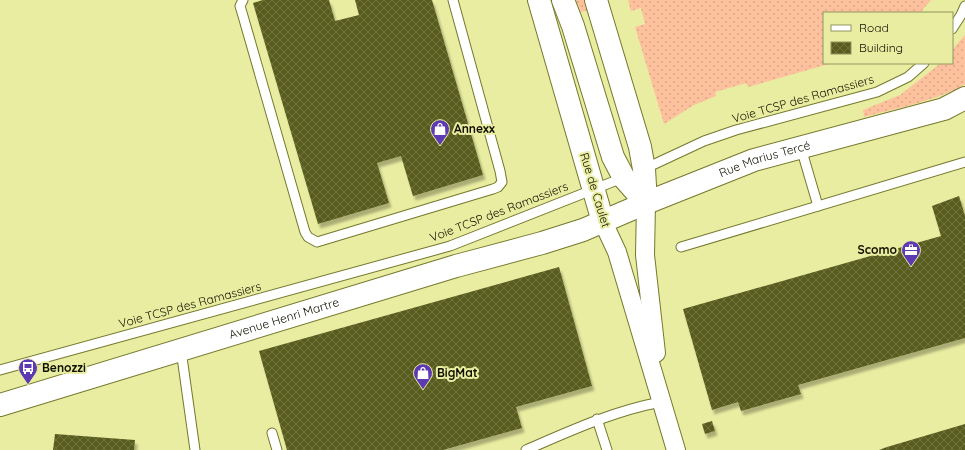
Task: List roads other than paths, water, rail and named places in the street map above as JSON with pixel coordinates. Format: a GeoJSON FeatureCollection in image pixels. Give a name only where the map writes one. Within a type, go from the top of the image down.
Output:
{"type":"FeatureCollection","features":[{"type":"Feature","properties":{"kind":"main road","name":"Rue de Caulet"},"geometry":{"type":"LineString","coordinates":[[539,0],[603,222]]}},
{"type":"Feature","properties":{"kind":"main road","name":"Rue de Caulet"},"geometry":{"type":"LineString","coordinates":[[563,0],[573,26],[613,157],[634,173],[646,203]]}},
{"type":"Feature","properties":{"kind":"main road","name":"Rue de Caulet"},"geometry":{"type":"LineString","coordinates":[[596,0],[640,147],[634,173]]}},
{"type":"Feature","properties":{"kind":"main road","name":"Rue Marius Tercé"},"geometry":{"type":"LineString","coordinates":[[569,235],[754,160],[944,109],[965,98]]}},
{"type":"Feature","properties":{"kind":"main road","name":"Avenue Henri Martre"},"geometry":{"type":"LineString","coordinates":[[0,405],[456,266],[569,235]]}},
{"type":"Feature","properties":{"kind":"street","name":"Rue de Caulet"},"geometry":{"type":"LineString","coordinates":[[646,203],[645,255],[661,402]]}},
{"type":"Feature","properties":{"kind":"street","name":"Rue de Caulet"},"geometry":{"type":"LineString","coordinates":[[603,222],[618,252],[676,450]]}},
{"type":"Feature","properties":{"kind":"lane"},"geometry":{"type":"LineString","coordinates":[[243,0],[240,6],[242,16],[305,232],[308,237],[317,242],[493,189],[498,187],[502,182],[453,0]]}},
{"type":"Feature","properties":{"kind":"lane"},"geometry":{"type":"LineString","coordinates":[[953,27],[965,6]]}},
{"type":"Feature","properties":{"kind":"lane","name":"Voie TCSP des Ramassiers"},"geometry":{"type":"LineString","coordinates":[[0,370],[450,246],[634,173],[704,141],[736,130],[877,92],[908,77],[923,64]]}},
{"type":"Feature","properties":{"kind":"lane"},"geometry":{"type":"LineString","coordinates":[[801,148],[818,206]]}},
{"type":"Feature","properties":{"kind":"lane"},"geometry":{"type":"LineString","coordinates":[[681,247],[965,162]]}},
{"type":"Feature","properties":{"kind":"lane"},"geometry":{"type":"LineString","coordinates":[[181,350],[195,450]]}},
{"type":"Feature","properties":{"kind":"lane"},"geometry":{"type":"LineString","coordinates":[[526,450],[597,419],[645,405],[661,402]]}},
{"type":"Feature","properties":{"kind":"lane"},"geometry":{"type":"LineString","coordinates":[[597,419],[607,450]]}},
{"type":"Feature","properties":{"kind":"lane"},"geometry":{"type":"LineString","coordinates":[[272,433],[277,450]]}},
{"type":"Feature","properties":{"kind":"place","name":"Annexx"},"geometry":{"type":"Point","coordinates":[440,146]}},
{"type":"Feature","properties":{"kind":"place","name":"Scomo"},"geometry":{"type":"Point","coordinates":[911,267]}},
{"type":"Feature","properties":{"kind":"place","name":"Benozzi"},"geometry":{"type":"Point","coordinates":[28,385]}},
{"type":"Feature","properties":{"kind":"place","name":"BigMat"},"geometry":{"type":"Point","coordinates":[423,390]}}]}
